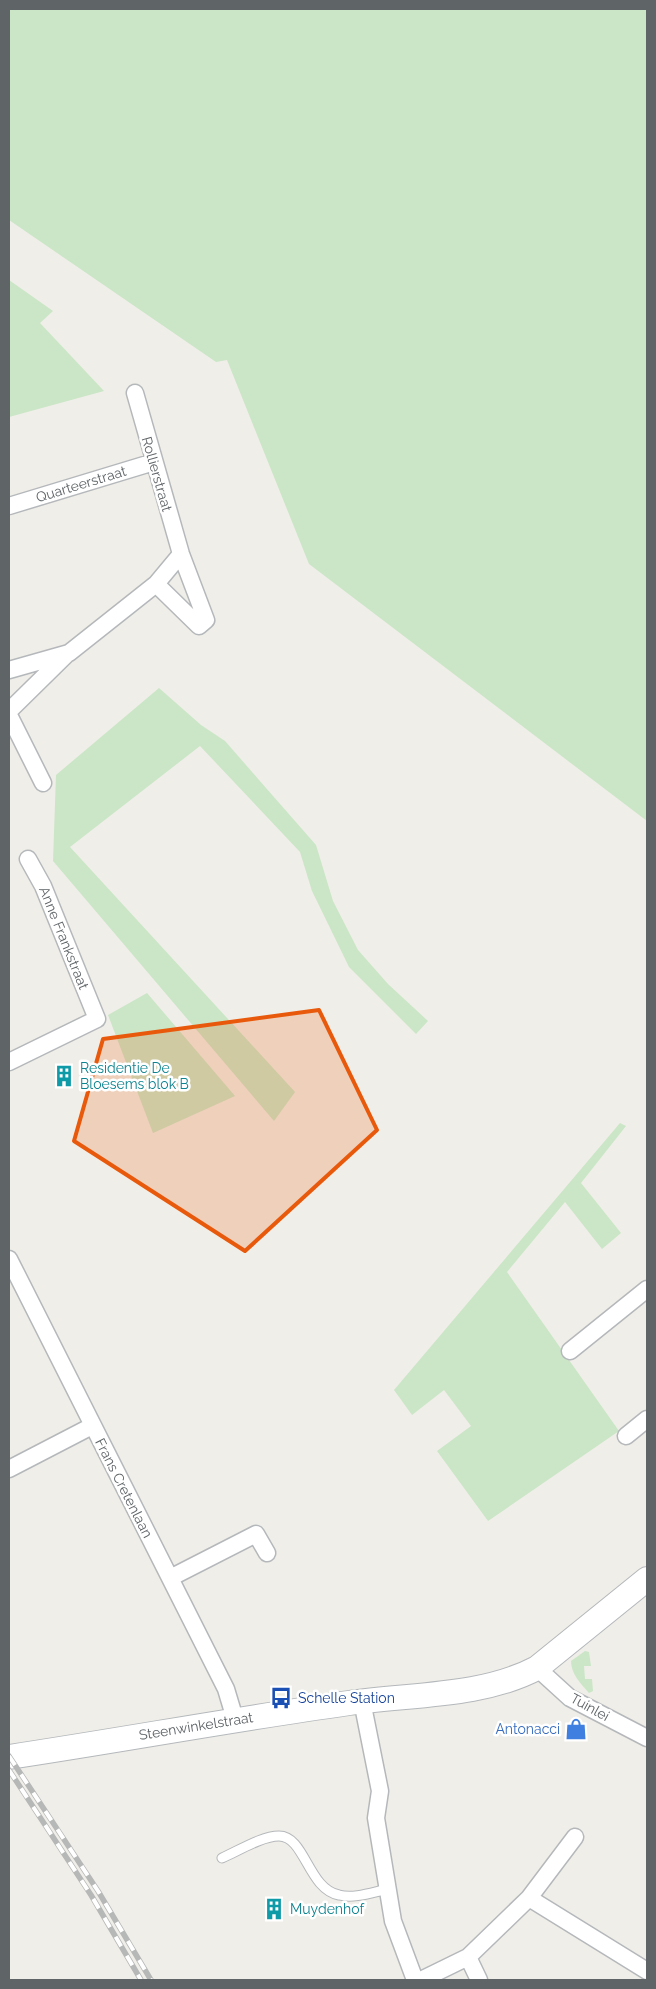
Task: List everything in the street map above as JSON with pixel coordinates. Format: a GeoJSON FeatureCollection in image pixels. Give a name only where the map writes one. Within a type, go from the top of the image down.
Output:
{"type":"FeatureCollection","features":[{"type":"Feature","properties":{"kind":"street","name":"Rollierstraat"},"geometry":{"type":"LineString","coordinates":[[135,393],[181,554],[206,620],[199,626],[156,584]]}},
{"type":"Feature","properties":{"kind":"street","name":"Quarteerstraat"},"geometry":{"type":"LineString","coordinates":[[9,506],[154,462]]}},
{"type":"Feature","properties":{"kind":"street"},"geometry":{"type":"LineString","coordinates":[[9,711],[69,653],[156,584],[181,554]]}},
{"type":"Feature","properties":{"kind":"street"},"geometry":{"type":"LineString","coordinates":[[9,670],[69,653]]}},
{"type":"Feature","properties":{"kind":"street"},"geometry":{"type":"LineString","coordinates":[[9,715],[43,783]]}},
{"type":"Feature","properties":{"kind":"street","name":"Anne Frankstraat"},"geometry":{"type":"LineString","coordinates":[[9,1062],[97,1019],[44,886],[28,859]]}},
{"type":"Feature","properties":{"kind":"street","name":"Frans Cretenlaan"},"geometry":{"type":"LineString","coordinates":[[9,1259],[226,1689],[235,1719]]}},
{"type":"Feature","properties":{"kind":"street"},"geometry":{"type":"LineString","coordinates":[[570,1351],[647,1289]]}},
{"type":"Feature","properties":{"kind":"street"},"geometry":{"type":"LineString","coordinates":[[626,1436],[647,1419]]}},
{"type":"Feature","properties":{"kind":"street"},"geometry":{"type":"LineString","coordinates":[[9,1469],[92,1426]]}},
{"type":"Feature","properties":{"kind":"street"},"geometry":{"type":"LineString","coordinates":[[170,1578],[256,1534],[267,1553]]}},
{"type":"Feature","properties":{"kind":"street","name":"Steenwinkelstraat"},"geometry":{"type":"LineString","coordinates":[[9,1757],[235,1719],[362,1701],[483,1688],[520,1677],[537,1668],[647,1578]]}},
{"type":"Feature","properties":{"kind":"street","name":"Tuinlei"},"geometry":{"type":"LineString","coordinates":[[537,1668],[570,1698],[647,1738]]}},
{"type":"Feature","properties":{"kind":"street"},"geometry":{"type":"LineString","coordinates":[[362,1701],[380,1791],[376,1818],[393,1921],[415,1980]]}},
{"type":"Feature","properties":{"kind":"street"},"geometry":{"type":"LineString","coordinates":[[421,1980],[468,1957],[529,1898],[575,1837]]}},
{"type":"Feature","properties":{"kind":"street"},"geometry":{"type":"LineString","coordinates":[[529,1898],[646,1972]]}},
{"type":"Feature","properties":{"kind":"street"},"geometry":{"type":"LineString","coordinates":[[468,1957],[479,1980]]}},
{"type":"Feature","properties":{"kind":"lane"},"geometry":{"type":"LineString","coordinates":[[222,1858],[269,1837],[280,1836],[289,1838],[296,1844],[304,1861],[317,1880],[328,1891],[346,1896],[388,1889]]}},
{"type":"Feature","properties":{"kind":"highlighted area"},"geometry":{"type":"Polygon","coordinates":[[[319,1010],[377,1130],[245,1251],[74,1141],[103,1039],[319,1010]]]}},
{"type":"Feature","properties":{"kind":"green space"},"geometry":{"type":"Polygon","coordinates":[[[9,9],[647,9],[647,821],[309,564],[227,360],[216,362],[9,220],[9,9]]]}},
{"type":"Feature","properties":{"kind":"green space"},"geometry":{"type":"Polygon","coordinates":[[[9,280],[53,311],[40,323],[104,391],[9,417],[9,280]]]}},
{"type":"Feature","properties":{"kind":"green space"},"geometry":{"type":"Polygon","coordinates":[[[159,688],[201,725],[225,741],[316,845],[333,901],[358,950],[388,984],[428,1021],[416,1034],[349,967],[312,891],[300,852],[200,746],[70,847],[295,1092],[274,1121],[53,861],[56,775],[159,688]]]}},
{"type":"Feature","properties":{"kind":"green space"},"geometry":{"type":"Polygon","coordinates":[[[147,993],[235,1096],[153,1133],[108,1015],[147,993]]]}},
{"type":"Feature","properties":{"kind":"green space"},"geometry":{"type":"Polygon","coordinates":[[[620,1123],[626,1126],[581,1183],[621,1233],[602,1249],[565,1202],[507,1272],[619,1431],[488,1521],[437,1451],[471,1426],[444,1390],[412,1415],[394,1390],[620,1123]]]}},
{"type":"Feature","properties":{"kind":"green space"},"geometry":{"type":"Polygon","coordinates":[[[585,1651],[589,1652],[591,1666],[584,1666],[585,1679],[592,1679],[593,1691],[589,1693],[577,1678],[571,1666],[571,1661],[585,1651]]]}},
{"type":"Feature","properties":{"kind":"railway"},"geometry":{"type":"LineString","coordinates":[[9,1756],[98,1891],[151,1980]]}},
{"type":"Feature","properties":{"kind":"railway"},"geometry":{"type":"LineString","coordinates":[[9,1770],[91,1895],[141,1980]]}},
{"type":"Feature","properties":{"kind":"place","name":"Residentie De Bloesems blok B"},"geometry":{"type":"Point","coordinates":[64,1076]}},
{"type":"Feature","properties":{"kind":"place","name":"Schelle Station"},"geometry":{"type":"Point","coordinates":[281,1698]}},
{"type":"Feature","properties":{"kind":"place","name":"Antonacci"},"geometry":{"type":"Point","coordinates":[576,1729]}},
{"type":"Feature","properties":{"kind":"place","name":"Muydenhof"},"geometry":{"type":"Point","coordinates":[274,1909]}}]}
